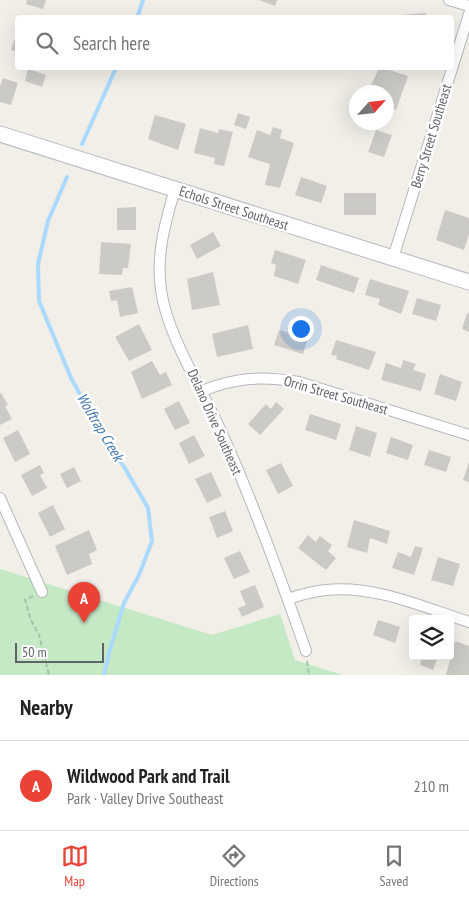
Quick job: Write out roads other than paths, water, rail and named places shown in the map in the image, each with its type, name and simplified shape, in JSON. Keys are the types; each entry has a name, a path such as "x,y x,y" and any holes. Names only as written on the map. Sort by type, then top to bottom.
{"street":[{"path":"449,0 469,6"},
{"name":"Berry Street Southeast","path":"454,62 469,14"},
{"name":"Berry Street Southeast","path":"392,258 451,70"},
{"name":"Echols Street Southeast","path":"0,134 469,282"},
{"name":"Delano Drive Southeast","path":"175,189 164,225 160,247 159,269 165,309 172,329 221,430 262,531 306,651"},
{"name":"Orrin Street Southeast","path":"202,390 231,380 278,378 298,382 469,436"},
{"path":"0,498 42,592"},
{"path":"288,599 326,590 355,589 377,593 469,622"}],"waterway":[{"name":"Wolftrap Creek","path":"138,15 143,0"},
{"name":"Wolftrap Creek","path":"82,144 115,70"},
{"name":"Wolftrap Creek","path":"67,177 48,221 38,264 39,301 71,378 101,432 148,508 152,541 139,575 124,603 104,675"}],"place":[{"name":"Wildwood Park and Trail","path":"84,623"}]}
